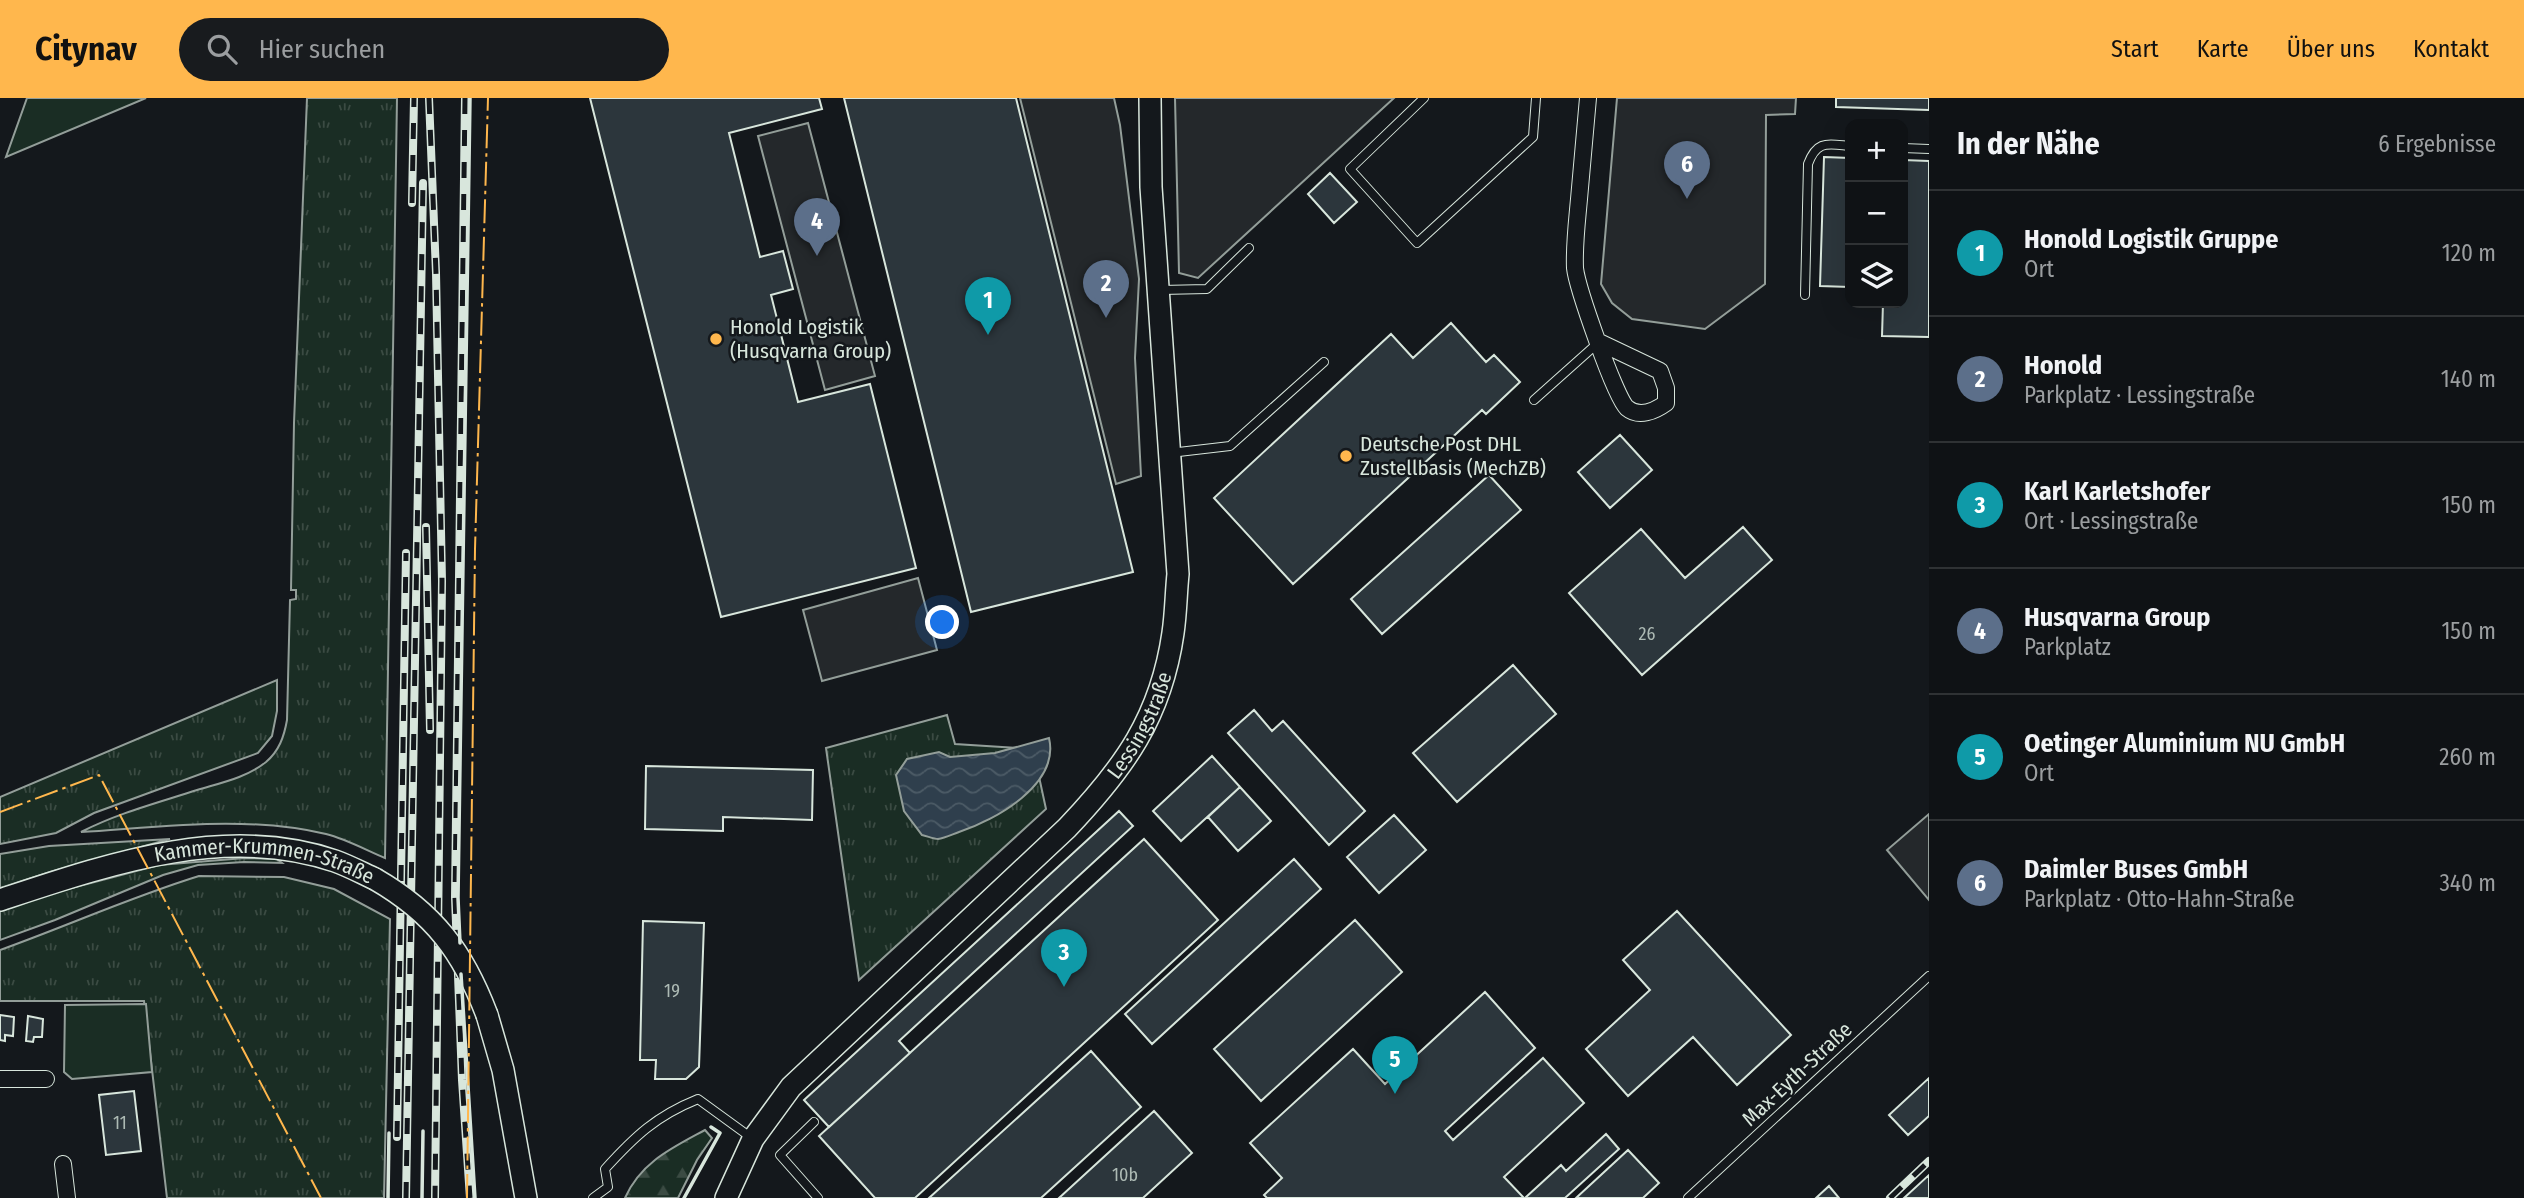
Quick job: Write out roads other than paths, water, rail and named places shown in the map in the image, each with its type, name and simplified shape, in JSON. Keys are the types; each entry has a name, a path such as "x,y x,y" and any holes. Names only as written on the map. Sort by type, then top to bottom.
{"street":[{"name":"Lessingstraße","path":"726,1198 753,1139 790,1087 1101,793 1143,732 1156,702 1173,633 1178,574 1157,290 1151,187 1150,98"},
{"path":"1588,98 1576,240 1576,271 1581,297 1616,391 1628,408 1638,413 1654,411 1666,403 1666,388 1660,371 1599,342"},
{"name":"Kammer-Krummen-Straße","path":"0,900 134,858 186,850 243,846 293,852 335,861 375,879 414,905 444,934 472,977 503,1070 526,1198"},
{"path":"0,1079 46,1079"},
{"path":"63,1164 67,1198"}],"lane":[{"path":"1424,98 1350,169 1417,243 1533,136 1535,98"},
{"path":"1805,295 1808,164 1813,150 1824,144 1845,146"},
{"path":"1908,148 1929,149"},
{"path":"1157,290 1207,289 1249,248"},
{"path":"1534,400 1599,342"},
{"path":"1170,453 1230,446 1324,362"},
{"name":"Max-Eyth-Straße","path":"1688,1198 1929,976"},
{"path":"593,1198 608,1187 605,1169 626,1146 671,1110 698,1099 753,1139"},
{"path":"814,1122 780,1155 818,1198"}],"water":[{"path":"1049,738 1050,755 1045,770 1035,785 1022,798 990,819 936,839 922,835 904,811 896,775 907,759 939,752 950,757 995,753"}],"railway":[{"path":"412,203 414,98"},
{"path":"429,98 436,273 442,581 435,1198"},
{"path":"465,98 455,897 462,1080 470,1198"},
{"path":"406,1198 423,183"},
{"path":"426,527 430,730"},
{"path":"397,1137 406,553"},
{"path":"1890,1198 1929,1161"}],"place":[{"name":"Daimler Buses GmbH","path":"1687,199"},
{"name":"Husqvarna Group","path":"817,256"},
{"name":"Honold","path":"1106,318"},
{"name":"Honold Logistik Gruppe","path":"988,335"},
{"name":"Honold Logistik (Husqvarna Group)","path":"716,339"},
{"name":"Deutsche Post DHL Zustellbasis (MechZB)","path":"1346,456"},
{"name":"Karl Karletshofer","path":"1064,987"},
{"name":"Oetinger Aluminium NU GmbH","path":"1395,1094"}]}
